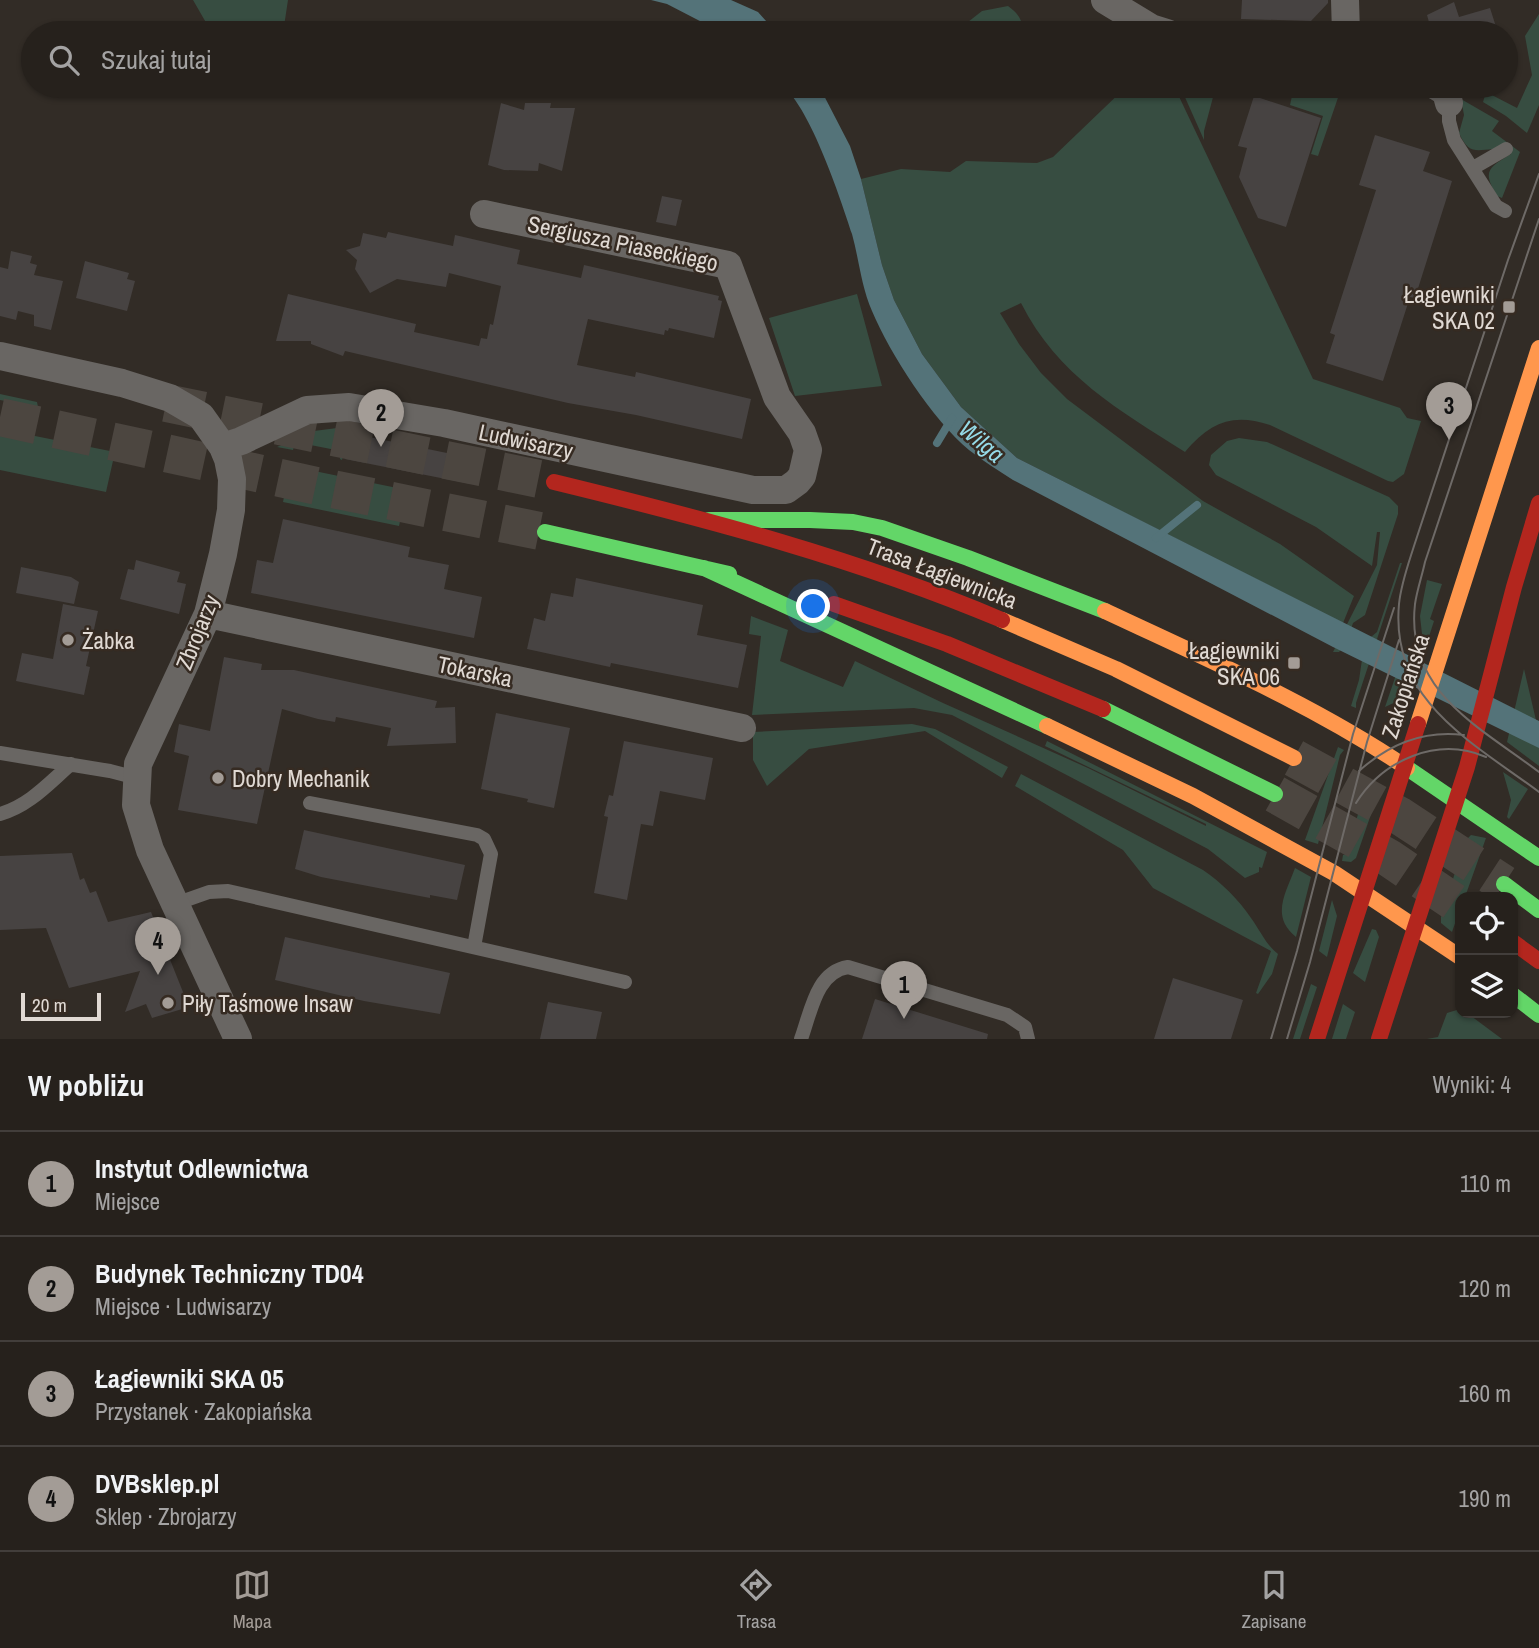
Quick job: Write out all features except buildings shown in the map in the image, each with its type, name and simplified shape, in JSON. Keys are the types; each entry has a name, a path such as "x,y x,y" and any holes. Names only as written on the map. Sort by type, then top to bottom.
{"main road":[{"name":"Zakopiańska","path":"1317,1039 1539,348"},
{"name":"Trasa Łagiewnicka","path":"554,482 709,520 808,550 965,604 1125,672 1294,758"},
{"path":"1379,1039 1457,801 1539,503"},
{"path":"709,520 853,522 908,536 1104,611 1232,671 1330,722 1403,765 1539,858"},
{"path":"545,532 704,568 795,592"},
{"path":"704,568 1117,758 1288,846 1363,890 1457,955"},
{"path":"820,600 1037,679 1161,735 1275,794"},
{"path":"1504,884 1539,910"},
{"path":"1518,946 1539,961"},
{"path":"1518,999 1539,1015"}],"street":[{"path":"1105,0 1140,21"},
{"path":"1345,0 1346,21"},
{"name":"Sergiusza Piaseckiego","path":"484,214 728,265 777,397 802,433 808,450"},
{"name":"Zbrojarzy","path":"0,356 122,383 170,398 201,416 223,447 231,471 231,510 223,554 208,614 138,764 136,805 150,850 238,1039"},
{"name":"Ludwisarzy","path":"223,447 307,410 349,407 444,423 753,491 786,490 797,482 802,476 808,450"},
{"name":"Tokarska","path":"208,614 742,728"}],"lane":[{"path":"1444,98 1452,134 1496,206 1505,211"},
{"path":"1472,168 1506,149"},
{"path":"0,753 137,778"},
{"path":"0,814 15,810 71,764"},
{"path":"310,803 477,835 484,839 491,854 474,947"},
{"path":"175,904 209,892 228,891 625,982"},
{"path":"801,1039 821,983 833,971 848,967 1007,1015 1025,1027 1028,1039"}],"green space":[{"path":"193,0 288,0 285,21 205,21"},
{"path":"1008,6 1020,21 969,21 982,11"},
{"path":"1539,14 1539,105 1527,133 1483,102 1484,98 1498,98 1517,108 1532,75 1525,36"},
{"path":"1114,98 1180,98 1313,379 1400,408 1407,418 1421,421 1404,474 1393,482 1257,421 1233,420 1213,427 1185,452 1114,406 1072,371 1036,329 1021,303 1000,313 1041,373 1067,399 1203,501 1280,544 1354,596 1343,623 1017,458 961,407 922,354 894,300 882,265 861,179 901,169 950,172 966,161 1037,163 1053,157"},
{"path":"1185,98 1213,98 1204,140"},
{"path":"1292,98 1338,98 1318,156 1311,154 1323,116 1290,105"},
{"path":"1461,99 1499,121 1492,131 1520,152 1502,198 1497,196 1489,175 1497,163 1511,154 1495,149 1472,149 1465,144 1459,133 1464,115"},
{"path":"857,294 882,386 795,396 769,318"},
{"path":"0,394 37,402 38,407 0,400"},
{"path":"351,428 353,431 349,431 342,460 341,451 295,442 293,450 277,447 314,431"},
{"path":"0,429 115,452 106,492 0,470"},
{"path":"1239,438 1267,442 1389,497 1398,506 1398,514 1365,615 1353,623 1346,644 1339,652 1333,652 1377,565 1380,532 1377,532 1372,566 1316,527 1216,475 1209,465 1211,455 1227,441"},
{"path":"290,466 407,490 399,526 283,502"},
{"path":"1400,563 1356,708 1351,706 1359,680 1364,646 1377,632"},
{"path":"1427,580 1442,584 1430,619 1434,621 1424,652 1420,616"},
{"path":"751,616 788,630 780,661 843,687 855,661 1088,768 1206,826 1045,746 1047,741 1267,852 1262,868 1259,867 1259,872 1245,878 1208,849 952,715 914,708 752,715 761,636 749,634"},
{"path":"1402,667 1411,687 1402,699 1385,707 1398,669"},
{"path":"1524,669 1539,733 1539,766 1507,742"},
{"path":"912,724 935,729 1008,767 1002,778 925,731 809,749 767,786 753,760 753,732"},
{"path":"1338,747 1344,750 1340,755 1318,844 1305,840"},
{"path":"1503,772 1528,789 1509,819 1507,817 1511,800"},
{"path":"1021,774 1203,870 1223,886 1241,904 1278,954 1272,974 1258,994 1256,993 1271,951 1153,888 1123,850 1015,786"},
{"path":"1379,784 1381,785 1356,858 1351,862 1342,861 1343,855 1347,854 1358,814"},
{"path":"1471,835 1486,838 1467,892 1455,892 1455,923 1452,932 1441,923 1441,917 1465,841"},
{"path":"1295,868 1311,877 1296,937 1288,929 1282,913 1282,904"},
{"path":"1332,900 1337,916 1327,957 1319,951"},
{"path":"1372,929 1376,930 1379,937 1365,982 1353,973"},
{"path":"1311,984 1317,987 1300,1039 1293,1039"},
{"path":"1343,1004 1355,1012 1346,1039 1332,1039"},
{"path":"1455,1011 1455,1018 1474,1018 1502,1039 1427,1039 1438,1037 1447,1013"}],"water":[{"path":"651,0 731,0 758,12 766,21 700,21 667,4"},
{"name":"Wilga","path":"794,98 825,98 850,146 894,300 922,354 961,407 1017,458 1539,721 1539,748 1333,647 1013,480 969,450 927,404 901,366 880,328 868,302 852,234 840,199 824,155"}],"waterway":[{"name":"Wilga","path":"937,443 952,418"},
{"path":"1156,538 1197,505"}],"tunnel":[{"path":"166,403 554,482"},
{"path":"0,417 545,532"},
{"path":"1294,758 1400,816 1504,884"},
{"path":"1275,794 1389,858 1455,903"}],"tram line":[{"path":"1539,174 1414,546 1399,604 1400,638 1408,667 1422,693 1441,716 1463,736 1539,792"},
{"path":"1539,219 1425,562 1415,604 1415,635 1422,661 1434,684 1471,722 1539,772"},
{"path":"1271,1039 1297,951 1353,734 1394,608"},
{"path":"1287,1039 1310,962 1367,742 1399,640"},
{"path":"1359,771 1382,753 1408,741 1435,735 1464,735"},
{"path":"1356,803 1381,775 1413,756 1449,749 1486,757"}],"traffic: fast":[{"path":"709,520 810,520 853,522 882,528 1105,611"},
{"path":"545,532 729,574"},
{"path":"704,568 1047,726"},
{"path":"1103,709 1275,794"},
{"path":"1407,768 1539,858"},
{"path":"1504,884 1539,910"},
{"path":"1518,999 1539,1015"}],"traffic: slow":[{"path":"1418,724 1539,348"},
{"path":"1105,611 1297,703 1407,768"},
{"path":"1002,620 1116,669 1294,758"},
{"path":"1047,726 1193,796 1334,873 1457,955"}],"traffic: jam":[{"path":"554,482 837,559 1002,620"},
{"path":"1379,1039 1467,767 1539,503"},
{"path":"834,604 947,644 1103,709"},
{"path":"1317,1039 1418,724"},
{"path":"1518,946 1539,961"}],"place":[{"name":"Łagiewniki SKA 02","path":"1509,307"},
{"name":"Łagiewniki SKA 05","path":"1449,440"},
{"name":"Budynek Techniczny TD04","path":"381,447"},
{"name":"Żabka","path":"68,640"},
{"name":"Łagiewniki SKA 06","path":"1294,663"},
{"name":"Dobry Mechanik","path":"218,778"},
{"name":"DVBsklep.pl","path":"158,975"},
{"name":"Piły Taśmowe Insaw","path":"168,1003"},
{"name":"Instytut Odlewnictwa","path":"904,1019"}]}
